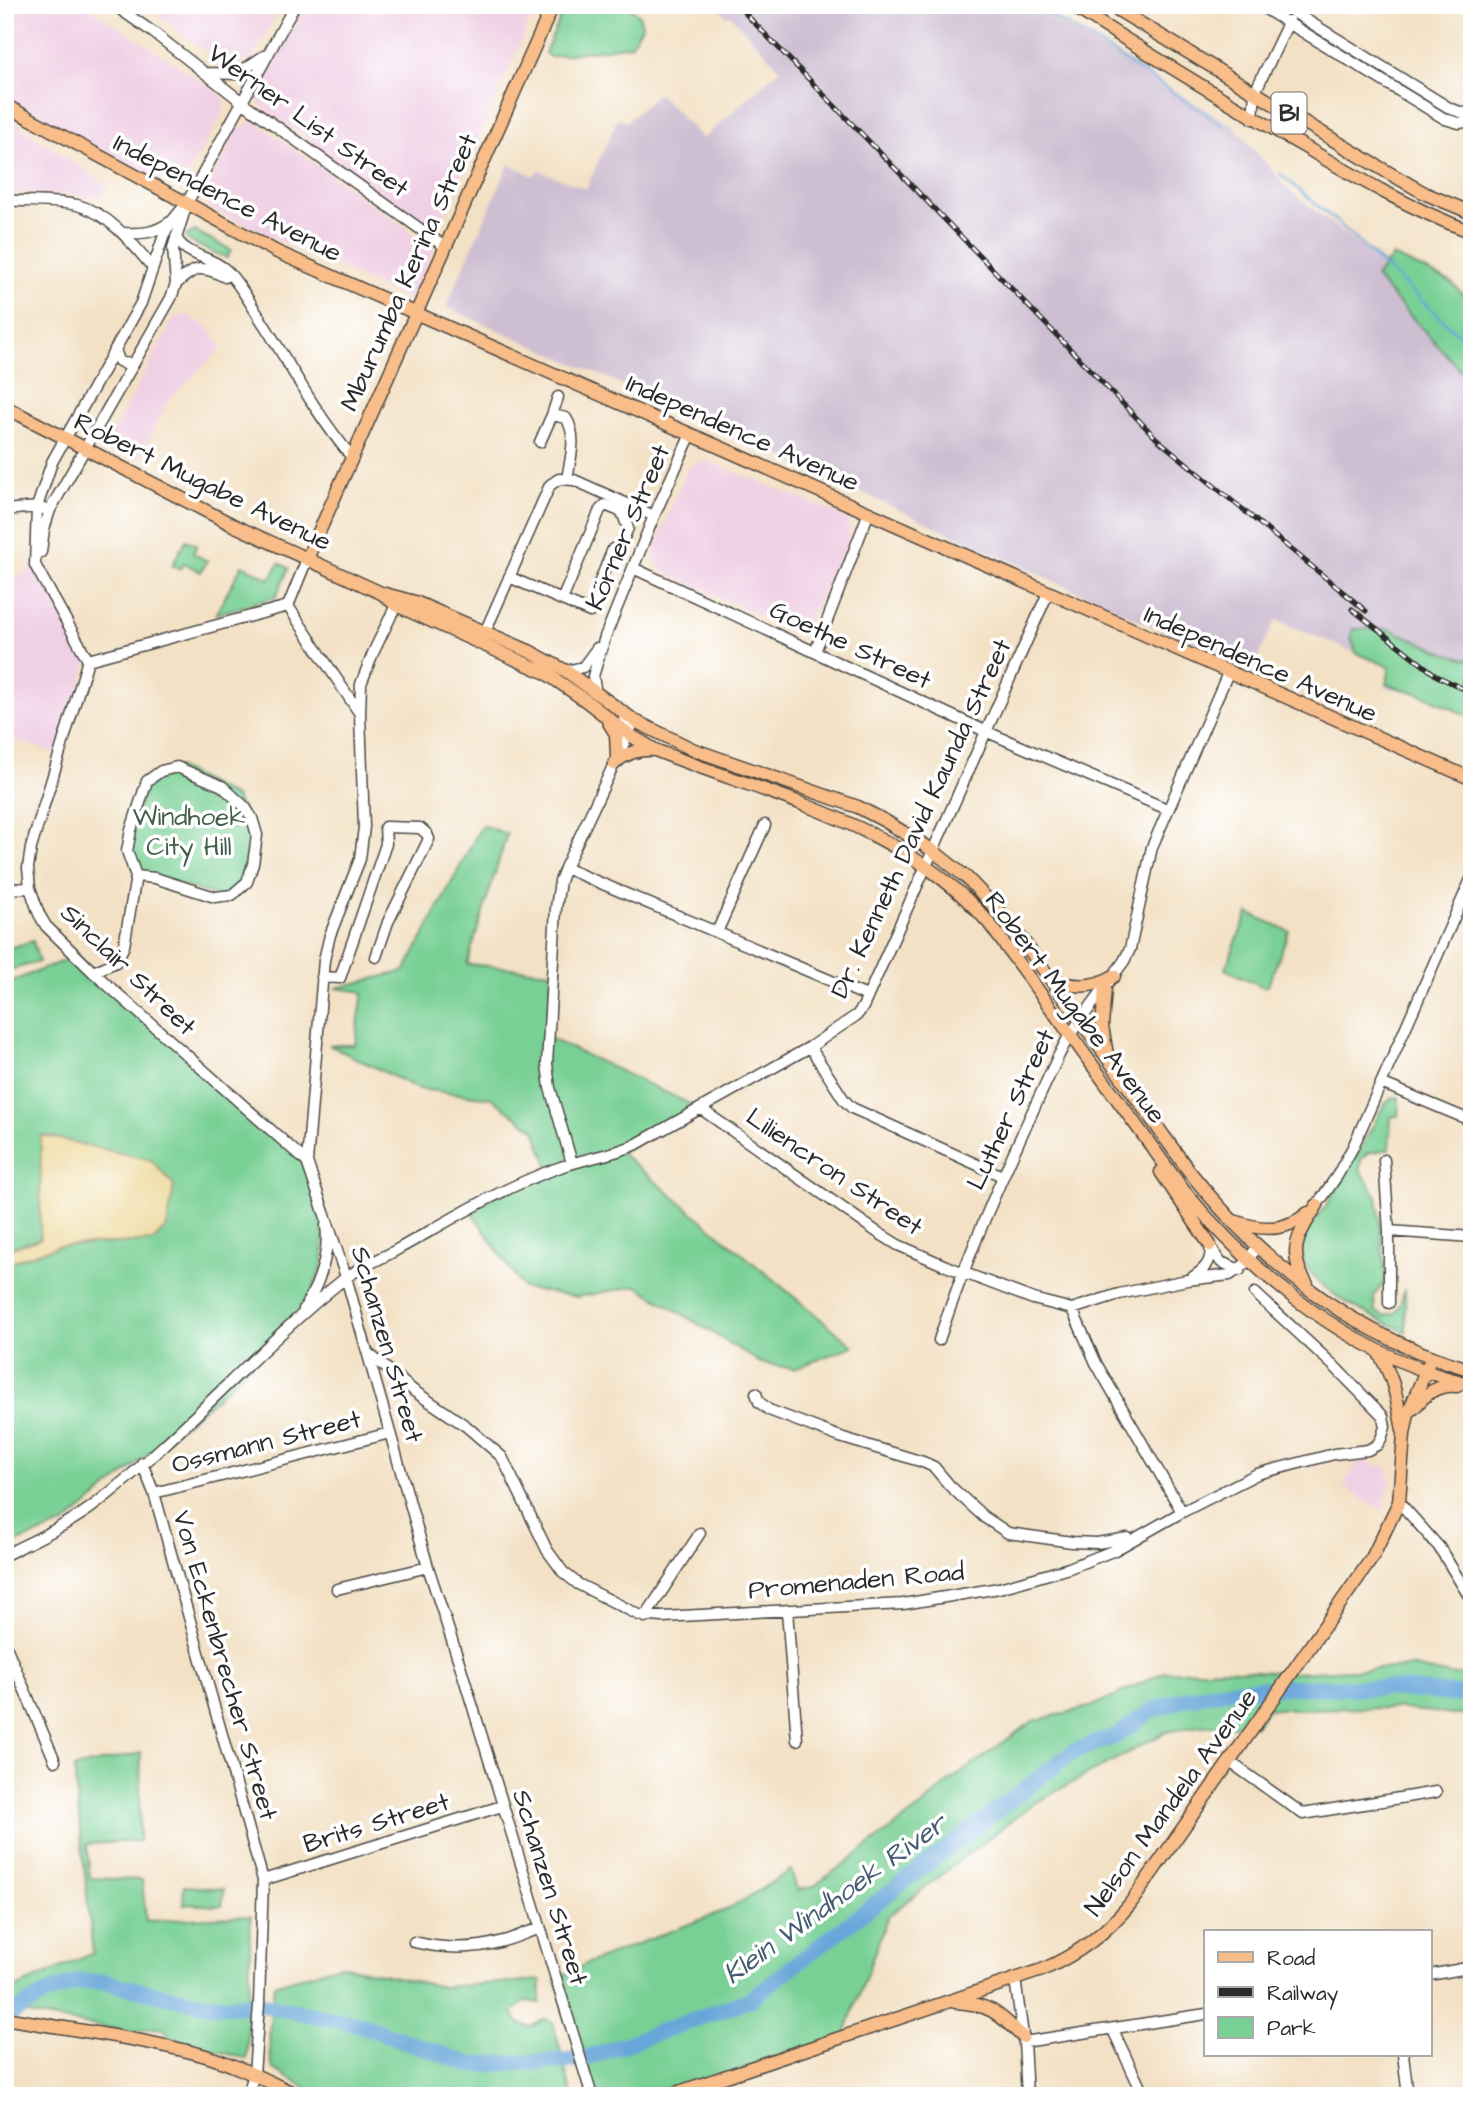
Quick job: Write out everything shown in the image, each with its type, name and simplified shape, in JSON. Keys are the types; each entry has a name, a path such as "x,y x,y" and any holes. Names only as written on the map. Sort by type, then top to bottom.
{"main road":[{"name":"Mburumba Kerina Street","path":"307,559 553,5"},
{"name":"B1","path":"1071,5 1253,119 1378,190 1419,211 1472,232"},
{"name":"B1","path":"1111,5 1415,188 1472,213"},
{"name":"Independence Avenue","path":"5,105 276,253 1472,779"},
{"name":"Robert Mugabe Avenue","path":"5,407 233,525 381,593 483,636 531,652 566,671 622,713 692,749 858,807 932,850 967,878 1010,923 1189,1171 1229,1219 1314,1293 1366,1328 1432,1358 1472,1370"},
{"name":"Robert Mugabe Avenue","path":"483,636 546,673 604,717 655,750 838,817 926,865 966,899 1010,949 1069,1036 1210,1222 1249,1259 1319,1316 1377,1350 1425,1371 1472,1386"},
{"path":"604,717 614,727 615,761 630,753 655,750"},
{"path":"1051,979 1073,986 1090,986 1114,976"},
{"path":"1105,988 1102,1026 1108,1059"},
{"path":"1112,1090 1116,1106 1210,1245"},
{"path":"1229,1219 1249,1227 1272,1229 1297,1222 1317,1205"},
{"path":"1314,1293 1298,1269 1295,1254 1296,1241 1317,1205"},
{"path":"1377,1350 1390,1371 1404,1434"},
{"name":"Nelson Mandela Avenue","path":"667,2096 1016,1979 1062,1961 1109,1927 1130,1904 1372,1558 1399,1503 1408,1414 1432,1358"},
{"path":"1408,1414 1435,1388 1445,1385 1472,1386"},
{"path":"948,2002 977,2004 988,2008 1024,2040"},
{"path":"5,2018 196,2053 299,2096"}],"street":[{"name":"Werner List Street","path":"114,5 242,102 444,246"},
{"path":"176,284 173,248 187,203 295,5"},
{"path":"1259,5 1293,13 1451,109 1464,113 1472,112"},
{"path":"1282,5 1446,119 1459,123 1472,121"},
{"path":"1469,5 1472,12"},
{"path":"1253,119 1255,92 1293,13"},
{"path":"206,73 237,74 269,51"},
{"path":"5,200 76,205 124,233 153,268"},
{"path":"124,233 155,232 173,220 187,203"},
{"path":"173,220 141,303 52,462 37,507 36,565 88,660 288,606"},
{"path":"176,237 184,248 226,270 329,429 351,456"},
{"path":"39,569 44,529 50,510 162,315 176,284 195,269 201,268 234,281"},
{"path":"115,349 121,362 134,362"},
{"path":"540,442 558,397"},
{"path":"552,415 566,418 571,425 573,443 563,479"},
{"name":"Körner Street","path":"596,694 593,676 605,637 654,516 691,435"},
{"path":"483,636 550,485 563,479 654,516"},
{"path":"509,577 587,611 593,610 599,593 598,586 613,549 620,547 628,528 622,512 605,505 600,510 562,600"},
{"path":"5,510 37,507 50,510"},
{"path":"814,652 869,512"},
{"path":"288,606 307,559"},
{"name":"Goethe Street","path":"633,568 985,731 1167,809"},
{"name":"Dr. Kenneth David Kaunda Street","path":"5,1555 82,1514 217,1397 346,1277 462,1211 519,1183 572,1163 619,1152 810,1047 857,1015 1048,593"},
{"name":"Schanzen Street","path":"398,600 361,684 363,827 360,859 330,935 322,977 307,1162 324,1205 346,1277 428,1567 592,2096"},
{"path":"288,606 360,714"},
{"name":"Körner Street","path":"566,671 583,667 605,637"},
{"name":"Sinclair Street","path":"88,660 31,848 28,867 30,888 39,914 46,926 93,972 307,1162"},
{"name":"Luther Street","path":"939,1340 962,1272 1002,1176 1069,1036 1114,976 1130,949 1152,847 1228,673"},
{"path":"572,1163 550,1088 547,1063 556,908 565,868 630,735 629,721 622,713"},
{"path":"93,972 116,961 124,946 136,876 127,851 147,781 161,771 177,767 222,786 245,807 252,818 257,835 253,864 247,882 232,895 215,897 155,878 136,876"},
{"path":"717,932 765,825"},
{"path":"363,827 420,828 429,839 388,922 376,957"},
{"path":"322,977 340,978 386,844 385,827"},
{"path":"565,868 867,996"},
{"path":"1317,1205 1353,1147 1472,877"},
{"path":"5,889 30,888"},
{"path":"810,1047 852,1108 1002,1176"},
{"path":"1381,1083 1472,1121"},
{"name":"Liliencron Street","path":"701,1109 877,1232 915,1253 1033,1299 1072,1309"},
{"path":"1384,1160 1389,1231 1389,1303"},
{"path":"300,1318 316,1289 323,1266 327,1231 324,1205"},
{"path":"1389,1231 1472,1237"},
{"path":"1210,1245 1221,1262 1240,1269"},
{"path":"1187,1280 1206,1267 1212,1255 1210,1245"},
{"path":"1182,1512 1096,1363 1072,1309 1119,1294 1187,1280 1230,1275 1240,1269 1258,1246"},
{"name":"Promenaden Road","path":"369,1354 414,1391 466,1426 502,1457 547,1550 563,1572 606,1598 645,1617 904,1604 999,1588 1069,1568 1115,1549 1257,1474 1335,1454 1368,1450 1377,1445 1385,1427 1383,1416 1334,1366 1255,1293"},
{"name":"Promenaden Road","path":"378,1386 395,1383 414,1391"},
{"path":"756,1394 759,1402 769,1410 840,1437 934,1467 950,1486 984,1517 1008,1533 1097,1543 1141,1535"},
{"name":"Ossmann Street","path":"154,1493 390,1433"},
{"name":"Von Eckenbrecher Street","path":"142,1463 154,1493 263,1880 254,2075"},
{"path":"1399,1503 1439,1547 1472,1601"},
{"path":"645,1617 700,1533"},
{"path":"337,1589 428,1567"},
{"path":"787,1611 797,1740"},
{"path":"5,1644 55,1761"},
{"path":"1230,1762 1303,1814 1436,1792"},
{"name":"Brits Street","path":"263,1880 502,1806"},
{"path":"414,1942 436,1947 465,1947 503,1941 541,1929"},
{"path":"1432,1975 1472,1968"},
{"path":"1016,1979 1024,2040 1027,2096"},
{"path":"1024,2040 1113,2030 1204,2014"},
{"path":"1113,2030 1144,2096"},
{"path":"1403,2056 1408,2096"},
{"path":"247,2096 254,2075"}],"shaded area":[{"path":"5,5 85,5 217,91 224,100 224,112 185,179 173,184 163,181 5,97"},
{"path":"145,5 282,5 252,58 238,65 218,61"},
{"path":"307,5 537,5 439,226 424,224 258,104 255,97"},
{"path":"716,5 1028,5 1234,126 1289,190 1461,326 1472,337 1472,719 1423,695 1385,687 1390,667 1276,620 1251,671 694,416 446,307 509,164 534,176 538,170 586,189 618,118 627,122 658,93 703,139 780,69 730,15 727,17"},
{"path":"5,116 106,185 103,197 5,192"},
{"path":"254,121 434,248 411,301 208,205 204,195 237,130"},
{"path":"188,315 207,326 222,347 168,401 138,460 106,444 175,317"},
{"path":"708,461 844,516 849,522 850,537 806,626 799,630 792,630 663,572 659,567 655,558 655,546 687,470"},
{"path":"35,565 88,660 60,754 5,737 5,592 15,579"},
{"path":"1361,1457 1375,1466 1387,1465 1390,1484 1382,1511 1343,1486"}],"green space":[{"path":"566,5 624,5 639,14 642,26 631,45 550,57 545,53"},
{"path":"195,231 231,250 227,258 189,241 187,235"},
{"path":"1393,256 1451,282 1472,304 1472,383 1375,277"},
{"path":"186,540 197,545 193,553 207,561 201,572 184,563 180,569 172,565"},
{"path":"279,563 289,568 276,597 216,614 242,565 270,579"},
{"path":"1353,629 1389,629 1448,654 1472,660 1472,718 1423,695 1386,684 1390,667 1356,653 1351,637"},
{"name":"Windhoek City Hill","path":"177,767 235,797 257,835 247,882 223,898 133,870 131,830 147,781"},
{"path":"482,825 507,834 467,964 552,972 549,1038 701,1109 620,1152 853,1346 794,1369 761,1363 637,1286 577,1297 523,1288 469,1208 550,1171 535,1130 491,1098 419,1089 329,1045 355,1045 363,992 336,988 405,971"},
{"path":"1248,913 1289,931 1268,985 1264,987 1225,969"},
{"path":"33,941 39,962 5,971 5,949"},
{"path":"76,956 307,1162 324,1205 323,1266 300,1318 217,1397 65,1524 5,1547 5,1264 58,1246 153,1241 66,1141 42,1135 40,1239 5,1250 5,984"},
{"path":"1399,1097 1398,1116 1391,1117 1389,1149 1367,1153 1361,1160 1360,1170 1377,1196 1386,1279 1374,1296 1375,1311 1384,1316 1395,1313 1405,1288 1406,1332 1358,1309 1324,1286 1311,1273 1303,1259 1302,1243 1359,1152 1384,1105"},
{"path":"1414,1667 1450,1675 1472,1673 1472,1716 1392,1708 1268,1709 1255,1726 1201,1726 1166,1732 1033,1804 888,1916 844,2036 667,2096 592,2096 555,1979 588,1963 731,1908 791,1870 797,1890 813,1887 922,1806 947,1783 1033,1721 1093,1706 1164,1672 1221,1669 1293,1673"},
{"path":"141,1753 139,1841 87,1844 90,1878 142,1880 146,1921 251,1916 247,2059 171,2038 164,2029 152,2028 132,2032 32,2015 5,2006 5,1993 93,1953 74,1768"},
{"path":"184,1886 224,1889 222,1906 183,1904"},
{"path":"340,1965 443,1987 541,1980 540,2003 525,2001 513,2012 519,2023 530,2027 545,2019 553,2022 572,2096 321,2096 273,2069 269,2038 274,1985"}],"sand":[{"path":"41,1135 151,1160 174,1185 167,1227 153,1241 58,1246 5,1264 5,1250 40,1239"}],"waterway":[{"path":"1033,5 1110,51 1223,125"},
{"path":"1280,174 1337,222 1472,347"},
{"name":"Klein Windhoek River","path":"5,2018 43,1995 77,1982 104,1982 198,2003 226,2006 259,2004 358,2024 472,2065 581,2060 749,2000 1073,1752 1118,1735 1151,1711 1183,1699 1229,1690 1283,1687 1388,1688 1472,1696"}],"railway":[{"path":"737,5 1157,439 1366,611"},
{"path":"1352,609 1437,676 1472,693"}]}
